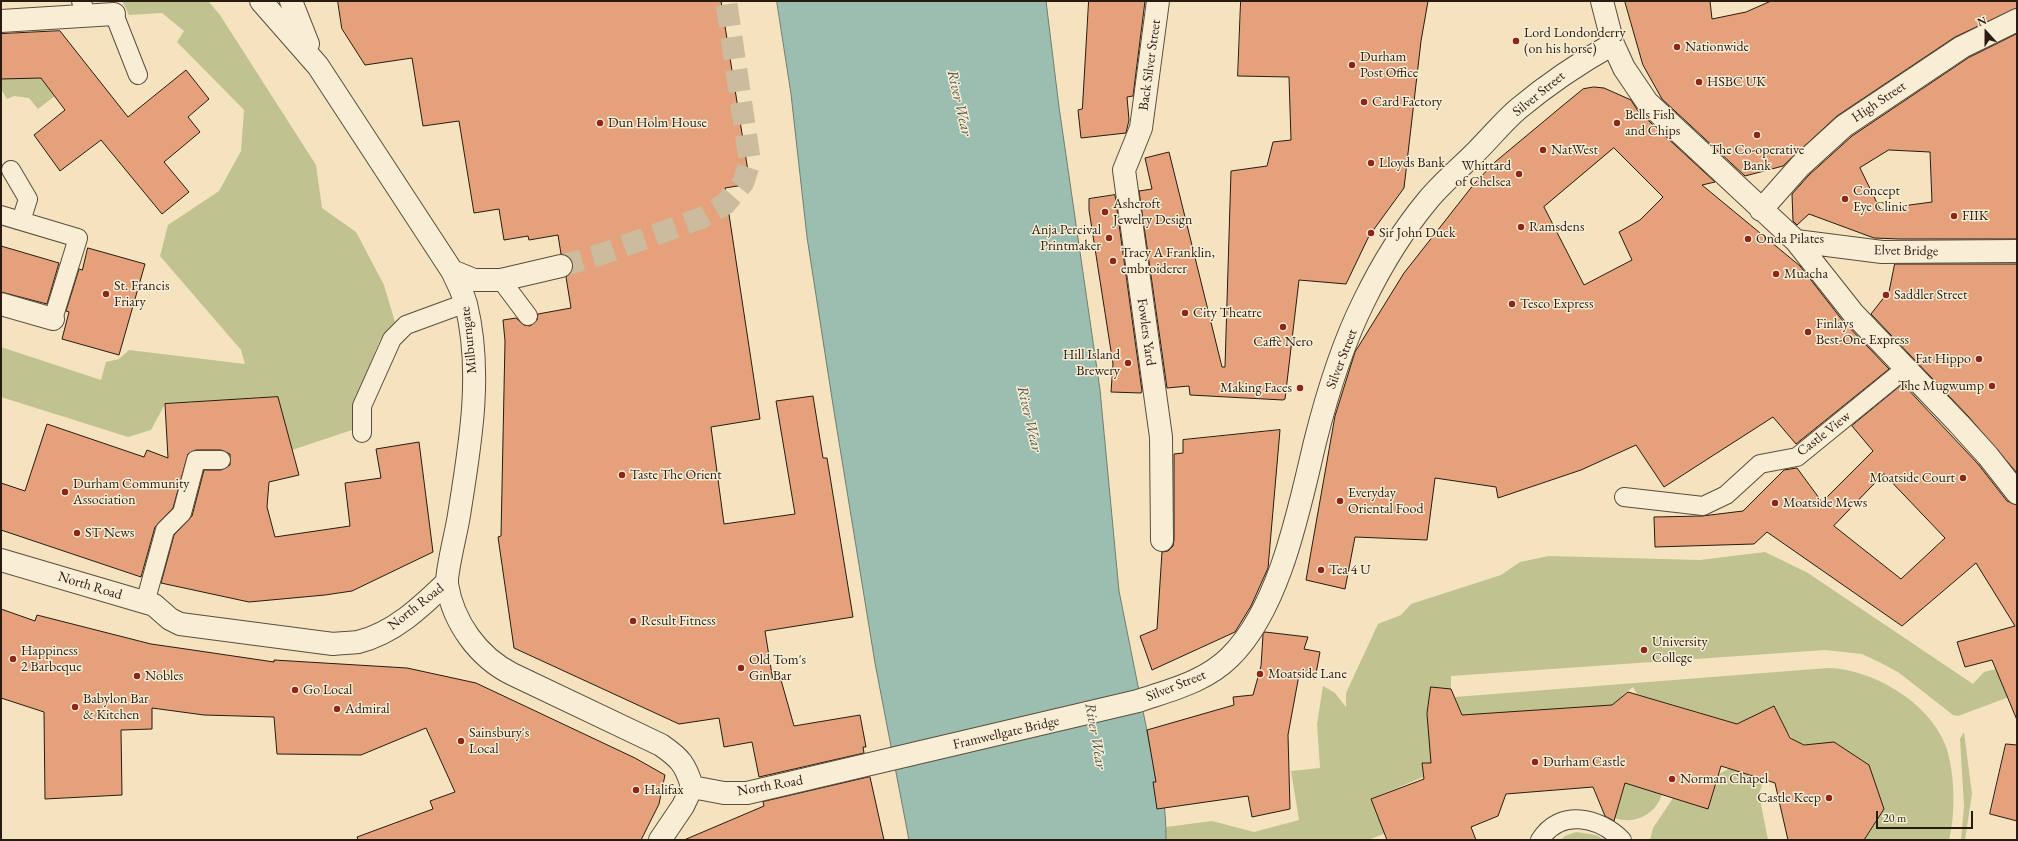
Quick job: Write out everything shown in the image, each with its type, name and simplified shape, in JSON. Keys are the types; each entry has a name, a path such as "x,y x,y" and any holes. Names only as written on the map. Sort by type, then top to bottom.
{"street":[{"name":"Milburngate","path":"261,1 318,66 452,270 466,303 473,354 473,410 469,454 447,582"},
{"name":"Milburngate","path":"291,1 301,30 318,66"},
{"name":"Back Silver Street","path":"1141,128 1158,1"},
{"path":"1602,1 1613,44 1624,68 1647,102 1761,210 1796,241 1853,313 1964,430 2017,493"},
{"path":"1,21 84,8 114,14"},
{"name":"High Street","path":"1761,210 1800,166 1844,126 1962,47 2017,20"},
{"name":"Silver Street","path":"1138,701 1190,684 1212,672 1229,658 1248,636 1263,609 1285,556 1298,516 1331,383 1364,302 1390,255 1419,212 1429,199 1517,110 1575,66 1613,44"},
{"name":"Fowlers Yard","path":"1141,128 1124,170 1161,438 1162,540"},
{"name":"Elvet Bridge","path":"1796,241 1882,252 2017,251"},
{"path":"452,270 474,280 501,280 561,266"},
{"path":"1,304 53,319"},
{"name":"North Road","path":"1,560 154,605 170,619 180,624 333,644 380,635 396,626 447,582 456,614 469,635 489,660 512,674 662,745 679,757 688,771 692,787 724,793 747,793 873,765"},
{"name":"Framwellgate Bridge","path":"873,765 1138,701"},
{"path":"660,840 683,806 692,787"}],"lane":[{"path":"114,14 138,75"},
{"path":"11,170 28,199 21,220"},
{"path":"1,215 78,238 53,319"},
{"path":"501,280 528,316"},
{"path":"362,433 362,406 392,339 406,325 466,303"},
{"name":"Castle View","path":"1624,497 1702,506 1726,495 1760,464 1797,457 1905,369"},
{"path":"145,603 165,530 182,513 196,460 221,460"},
{"path":"1540,840 1555,825 1571,819 1580,818 1597,822 1622,840"}],"green space":[{"path":"122,1 208,1 220,15 316,165 322,208 356,232 384,285 395,322 380,340 353,406 352,430 292,450 278,397 165,404 151,430 128,437 1,397 1,347 101,380 106,362 119,359 129,350 245,364 241,350 160,256 168,225 219,191 241,151 244,110 177,42 184,31 162,13 129,15"},
{"path":"40,77 55,96 38,109 29,98 14,96 7,99 1,89 1,79"},
{"path":"1765,552 1808,573 1973,684 1984,672 1996,669 2017,694 1958,716 1953,715 1898,672 1879,662 1862,654 1825,650 1451,676 1451,689 1431,688 1427,713 1431,763 1422,763 1423,777 1371,799 1391,831 1368,840 1166,840 1166,827 1212,821 1254,832 1299,820 1291,771 1320,768 1317,724 1323,686 1335,693 1346,707 1346,693 1378,624 1401,615 1411,604 1501,575 1520,562 1549,556 1700,560"},
{"path":"1828,668 1863,674 1880,681 1912,702 1926,715 1937,729 1945,744 1953,779 1953,817 1949,840 1864,840 1884,809 1869,765 1834,742 1802,744 1796,742 1788,732 1777,711 1769,708 1738,724 1637,694 1633,687 1622,696 1626,704 1462,715 1455,697"},
{"path":"1964,732 1972,794 1965,840 1961,840 1964,806 1960,739"},
{"path":"1730,768 1764,779 1759,794 1768,840 1650,840 1653,828 1673,798 1708,809 1719,774"},
{"path":"1625,783 1662,794 1655,808 1643,817 1636,819 1628,820 1613,817 1611,812 1618,808"},
{"path":"1576,832 1596,835 1605,840 1560,840 1565,836"}],"water":[{"name":"River Wear","path":"777,1 1046,1 1059,107 1100,390 1119,591 1152,756 1161,787 1166,840 909,840 875,663 833,405 807,237 791,94"}],"building":[{"path":"338,1 721,1 750,184 725,188 760,419 711,427 724,524 795,514 776,401 813,396 823,458 827,458 853,617 765,631 773,681 781,680 794,726 860,715 866,747 863,747 864,753 759,777 752,742 724,747 719,718 679,724 514,648 498,537 501,536 505,341 503,320 516,318 524,325 530,326 537,320 538,314 571,308 566,277 573,270 573,263 570,257 561,254 558,235 529,240 528,236 504,240 499,209 474,213 459,121 423,126 412,58 365,65 342,29"},
{"path":"1089,1 1145,1 1133,96 1127,97 1129,120 1126,133 1081,138 1078,110 1082,109"},
{"path":"1241,1 1428,1 1421,41 1404,188 1369,236 1346,284 1299,280 1285,399 1283,400 1190,395 1189,386 1167,388 1139,191 1152,189 1145,158 1169,152 1222,367 1225,367 1231,171 1267,166 1273,142 1291,140 1289,77 1238,76"},
{"path":"1625,1 1710,1 1712,19 1746,12 1771,1 2017,1 2017,8 1955,37 1837,116 1783,166 1745,176 1662,99 1643,65"},
{"path":"60,31 128,117 186,70 209,99 188,117 200,132 164,162 189,192 162,214 101,140 60,171 34,135 65,110 41,78 1,79 1,34"},
{"path":"2017,34 2017,239 1874,238 1809,214 1797,225 1793,221 1792,194 1809,175 1852,136 1968,58","holes":["1889,150 1930,152 1932,202 1880,209 1860,168"]},
{"path":"1594,87 1604,88 1631,100 1638,111 1715,182 1702,185 1800,266 1843,321 1889,369 1796,444 1773,417 1664,487 1636,445 1581,470 1498,498 1496,487 1435,478 1427,540 1355,537 1345,589 1306,580 1335,416 1355,352 1404,273 1474,184 1495,162 1583,89","holes":["1614,148 1663,197 1640,220 1619,232 1632,260 1584,285 1544,207"]},
{"path":"1115,195 1142,391 1141,393 1111,392 1113,364 1089,210 1089,199"},
{"path":"1,246 59,263 47,304 1,292"},
{"name":"St. Francis Friary","path":"88,248 145,264 119,355 62,339 69,312 66,311 79,269 82,270"},
{"path":"1895,264 2017,264 2017,473 1968,416 1871,314 1889,291"},
{"path":"1903,384 1978,464 2007,501 2017,505 2017,720 1992,660 1965,667 1957,642 2015,626 1976,563 1902,626 1767,532 1754,544 1655,547 1654,517 1702,516 1743,511 1784,470 1797,468 1822,502 1873,451 1852,426","holes":["1884,474 1945,538 1901,579 1834,526"]},
{"path":"278,397 299,475 269,482 267,507 275,537 350,526 345,483 381,478 376,449 419,442 433,552 352,591 325,595 249,602 161,583 174,535 192,516 204,470 221,470 230,465 230,454 221,450 196,450 188,454 173,508 155,527 141,577 1,530 1,483 25,491 47,424 144,457 147,450 168,458 165,404"},
{"path":"1280,430 1268,568 1251,606 1235,632 1152,670 1140,636 1157,629 1162,552 1168,551 1173,546 1174,454 1183,453 1183,440"},
{"path":"1,609 35,621 37,615 151,644 274,662 274,660 407,668 476,683 635,758 665,775 659,804 641,840 358,840 357,837 433,809 430,801 455,792 426,728 361,755 277,754 274,717 204,715 152,708 152,729 121,730 122,795 45,799 44,712 1,698"},
{"path":"1265,632 1308,637 1304,649 1320,652 1315,679 1299,675 1288,735 1290,809 1252,817 1248,796 1157,809 1153,782 1156,782 1147,730 1234,705 1233,697 1253,695 1261,666 1263,635"},
{"name":"Durham Castle","path":"1431,687 1451,689 1462,715 1612,705 1628,692 1737,724 1774,706 1790,738 1804,745 1834,742 1869,765 1884,809 1864,840 1788,840 1775,783 1721,766 1708,809 1625,783 1614,821 1605,816 1593,787 1506,794 1498,816 1471,827 1476,840 1387,840 1371,799 1424,779 1422,763 1431,763 1427,714"},
{"path":"2006,744 2017,745 2017,821 1990,814"},
{"path":"870,777 884,840 684,840 764,806 763,802"}],"tunnel":[{"path":"561,266 599,255 701,218 725,204 743,183 750,162 726,1"}],"place":[{"name":"Lord Londonderry (on his horse)","path":"1516,41"},
{"name":"Nationwide","path":"1677,47"},
{"name":"Durham Post Office","path":"1352,65"},
{"name":"HSBC UK","path":"1699,82"},
{"name":"Card Factory","path":"1364,102"},
{"name":"Dun Holm House","path":"600,123"},
{"name":"Bells Fish and Chips","path":"1617,123"},
{"name":"The Co-operative Bank","path":"1757,135"},
{"name":"NatWest","path":"1543,150"},
{"name":"Lloyds Bank","path":"1371,163"},
{"name":"Whittard of Chelsea","path":"1519,174"},
{"name":"Concept Eye Clinic","path":"1845,199"},
{"name":"Ashcroft Jewelry Design","path":"1105,212"},
{"name":"FIIK","path":"1954,216"},
{"name":"Ramsdens","path":"1521,227"},
{"name":"Sir John Duck","path":"1371,233"},
{"name":"Anja Percival Printmaker","path":"1109,238"},
{"name":"Onda Pilates","path":"1748,239"},
{"name":"Tracy A Franklin, embroiderer","path":"1113,261"},
{"name":"Muacha","path":"1776,274"},
{"name":"St. Francis Friary","path":"106,294"},
{"name":"Saddler Street","path":"1886,295"},
{"name":"Tesco Express","path":"1512,304"},
{"name":"City Theatre","path":"1185,313"},
{"name":"Caffè Nero","path":"1283,327"},
{"name":"Finlays Best-One Express","path":"1808,332"},
{"name":"Fat Hippo","path":"1979,359"},
{"name":"Hill Island Brewery","path":"1128,363"},
{"name":"The Mugwump","path":"1992,386"},
{"name":"Making Faces","path":"1300,388"},
{"name":"Taste The Orient","path":"622,475"},
{"name":"Moatside Court","path":"1963,478"},
{"name":"Durham Community Association","path":"65,492"},
{"name":"Everyday Oriental Food","path":"1340,501"},
{"name":"Moatside Mews","path":"1775,503"},
{"name":"ST News","path":"77,533"},
{"name":"Tea 4 U","path":"1321,570"},
{"name":"Result Fitness","path":"633,621"},
{"name":"University College","path":"1644,650"},
{"name":"Happiness 2 Barbeque","path":"13,659"},
{"name":"Old Tom's Gin Bar","path":"741,668"},
{"name":"Moatside Lane","path":"1260,674"},
{"name":"Nobles","path":"137,676"},
{"name":"Go Local","path":"295,690"},
{"name":"Babylon Bar & Kitchen","path":"75,707"},
{"name":"Admiral","path":"337,709"},
{"name":"Sainsbury's Local","path":"461,741"},
{"name":"Durham Castle","path":"1535,762"},
{"name":"Norman Chapel","path":"1672,779"},
{"name":"Halifax","path":"636,790"},
{"name":"Castle Keep","path":"1829,798"}]}
